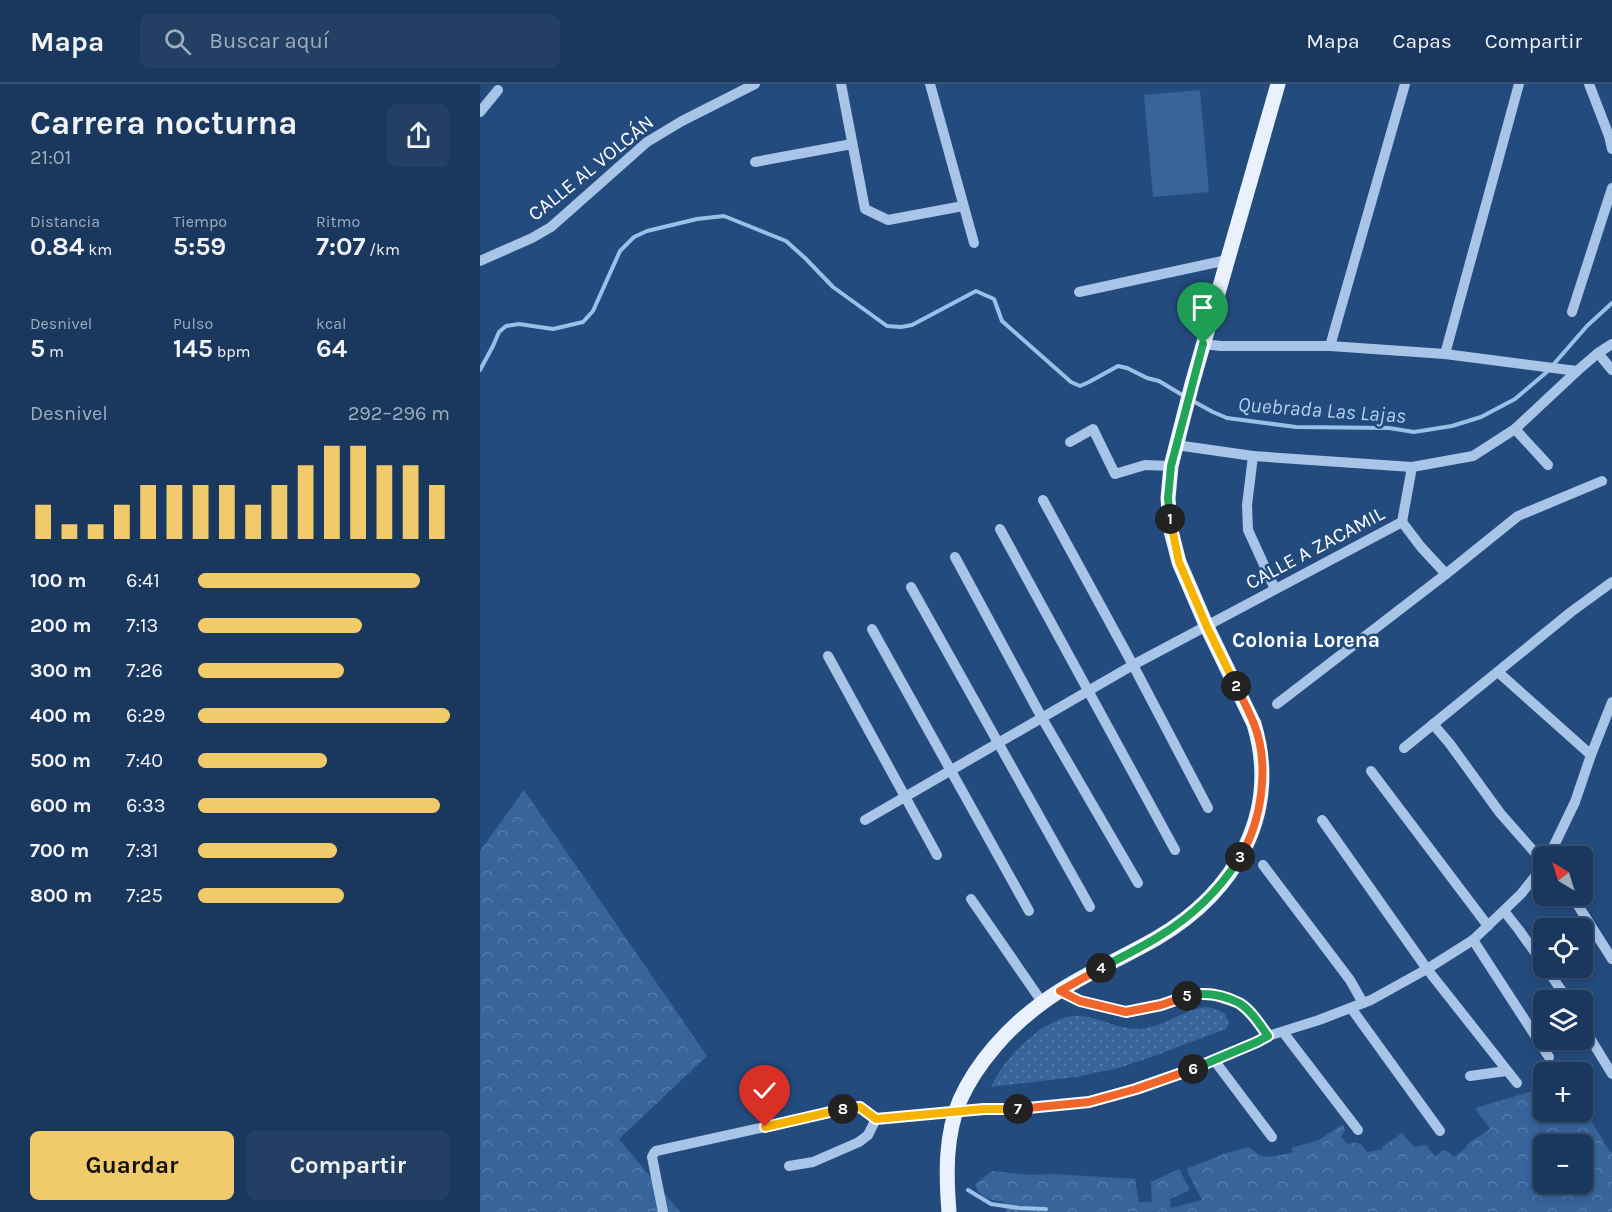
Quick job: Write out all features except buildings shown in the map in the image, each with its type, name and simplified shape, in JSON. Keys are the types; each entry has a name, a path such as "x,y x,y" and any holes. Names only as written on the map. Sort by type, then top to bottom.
{"main road":[{"path":"949,1212 947,1157 953,1122 960,1100 998,1042 1042,1002 1158,937 1189,914 1215,891 1231,872 1247,845 1256,818 1262,792 1259,740 1254,724 1207,627 1179,562 1170,527 1168,498 1171,466 1192,384 1278,84"}],"street":[{"name":"CALLE AL VOLCÁN","path":"480,261 551,227 647,142 682,121 755,84"},
{"path":"841,84 865,209 888,220 963,206"},
{"path":"930,84 974,243"},
{"path":"1330,346 1405,84"},
{"path":"1445,354 1519,84"},
{"path":"1589,84 1612,149"},
{"path":"480,112 498,90"},
{"path":"754,162 852,144"},
{"path":"1572,312 1612,188"},
{"path":"1079,292 1227,260"},
{"path":"1203,344 1330,346 1445,354 1577,371"},
{"path":"1176,445 1253,456 1412,467 1473,456 1515,429 1577,371 1612,344"},
{"path":"1598,353 1612,370"},
{"path":"1070,442 1093,429 1115,474 1145,465 1171,466"},
{"path":"1515,429 1548,465"},
{"path":"1253,456 1247,506 1248,530 1275,589"},
{"name":"CALLE A ZACAMIL","path":"865,820 1133,665 1402,522 1412,467"},
{"path":"1277,704 1518,516 1602,481"},
{"path":"1043,500 1208,808"},
{"path":"1402,522 1446,574"},
{"path":"1000,529 1175,850"},
{"path":"955,557 1042,718 1138,884"},
{"path":"1404,748 1571,612 1612,582"},
{"path":"911,587 1090,907"},
{"path":"872,629 1029,911"},
{"path":"828,656 937,855"},
{"path":"1498,672 1591,755"},
{"path":"1554,846 1575,802 1591,755 1609,720 1612,702"},
{"path":"1433,724 1500,813 1533,851"},
{"path":"1371,771 1488,926"},
{"path":"1322,820 1427,969 1517,1083"},
{"path":"1263,865 1350,980 1363,1003"},
{"path":"663,1212 652,1157 656,1151 855,1107 860,1107 876,1119 1089,1102 1136,1089 1214,1060 1268,1036 1363,1003 1427,969 1473,940 1521,894 1533,878"},
{"path":"971,899 1042,1002"},
{"path":"1578,906 1612,959"},
{"path":"1504,911 1533,949"},
{"path":"1473,940 1549,1057"},
{"path":"1060,991 1080,1001 1126,1012 1161,1005 1196,994 1209,994 1240,1004 1256,1019 1268,1036"},
{"path":"1352,1008 1440,1131"},
{"path":"1283,1032 1358,1130"},
{"path":"1593,1043 1612,1074"},
{"path":"1214,1060 1272,1137"},
{"path":"1470,1076 1506,1071"},
{"path":"789,1166 813,1162 860,1142 868,1135 876,1119"}],"green space":[{"path":"1200,90 1209,192 1153,197 1144,95"},
{"path":"524,790 707,1056 619,1139 680,1212 480,1212 480,851"},
{"path":"1206,1007 1224,1013 1229,1022 1226,1029 1119,1068 1076,1077 991,1087 1005,1063 1016,1051 1028,1039 1054,1022 1068,1017 1081,1016 1125,1028 1140,1029 1149,1028 1198,1008"},
{"path":"1533,1091 1533,1122 1574,1122 1575,1124 1592,1122 1612,1152 1612,1212 1006,1212 1003,1202 982,1195 975,1184 992,1171 1031,1175 1054,1174 1135,1179 1139,1202 1152,1202 1151,1182 1179,1169 1190,1190 1170,1199 1171,1208 1202,1200 1186,1169 1226,1153 1249,1147 1254,1152 1265,1156 1293,1152 1291,1148 1319,1140 1343,1124 1345,1131 1341,1136 1347,1144 1359,1143 1367,1152 1383,1149 1382,1147 1402,1133 1414,1147 1426,1145 1435,1157 1443,1150 1454,1157 1467,1147 1466,1145 1490,1129 1475,1108"}],"waterway":[{"name":"Quebrada Las Lajas","path":"480,370 499,332 506,326 519,324 553,329 583,322 593,311 620,251 634,237 647,231 697,219 724,216 786,241 833,287 887,326 912,325 976,291 994,299 1002,321 1071,382 1080,386 1118,366 1159,381 1184,396"},
{"name":"Quebrada Las Lajas","path":"1553,365 1587,326 1612,303"},
{"name":"Quebrada Las Lajas","path":"1191,400 1227,418 1296,427 1389,428 1414,432 1452,426 1481,417 1515,399 1548,371"},
{"path":"968,1190 991,1204 1046,1209"}],"district":[{"name":"Colonia Lorena","path":"1306,640"}],"route":[{"path":"765,1127 855,1107 860,1107 876,1119 1089,1102 1136,1089 1191,1069 1268,1036 1256,1019 1240,1004 1209,994 1196,994 1161,1005 1126,1012 1080,1001 1060,991 1158,937 1215,891 1231,872 1247,845 1262,792 1262,761 1254,724 1207,627 1179,562 1170,527 1168,498 1171,466 1203,344"}]}
